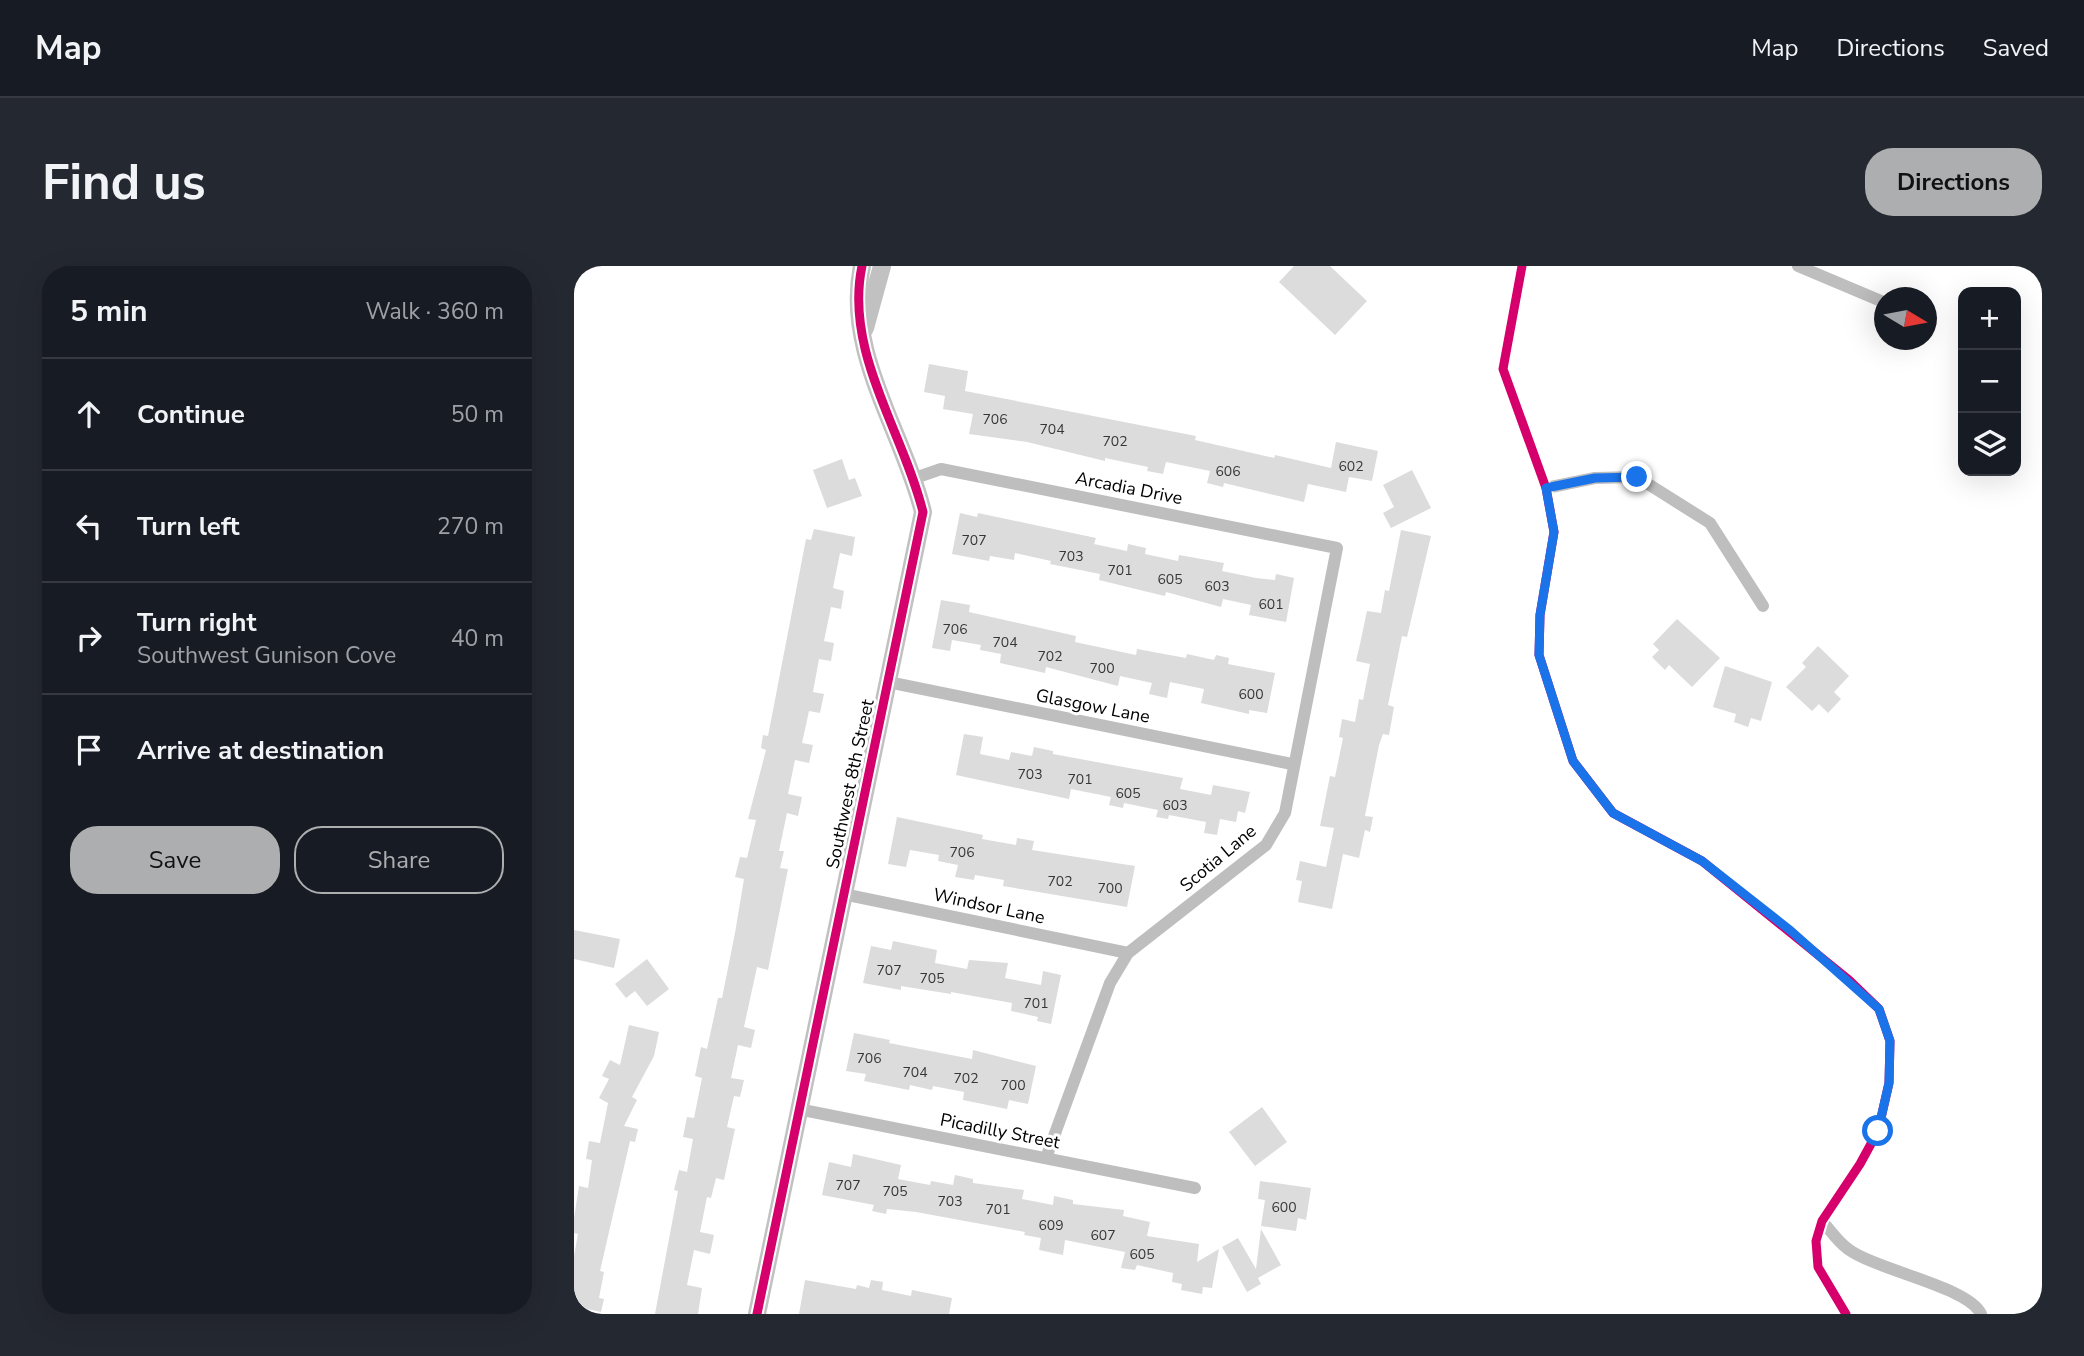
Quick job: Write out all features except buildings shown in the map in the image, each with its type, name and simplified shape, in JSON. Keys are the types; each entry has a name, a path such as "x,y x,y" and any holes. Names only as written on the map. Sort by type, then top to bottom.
{"street":[{"name":"Southwest 8th Street","path":"757,1314 923,512 915,478 869,366 857,291 862,266"},
{"name":"Southwest 8th Street","path":"864,332 882,266"},
{"path":"1522,266 1503,369 1546,488 1554,532 1540,615 1539,655 1573,761 1613,813 1702,861 1791,931 1879,1009 1890,1041 1889,1083 1878,1131 1860,1164 1822,1221 1816,1241 1818,1267 1846,1314"},
{"path":"1802,266 1874,298"},
{"name":"Arcadia Drive","path":"915,478 942,469 1337,548"},
{"path":"1546,488 1595,478 1637,477 1710,523 1763,606"},
{"name":"Scotia Lane","path":"1046,1158 1110,984 1128,953 1266,845 1285,813 1292,764 1337,548"},
{"name":"Glasgow Lane","path":"888,682 1292,764"},
{"name":"Windsor Lane","path":"843,894 1128,953"},
{"name":"Picadilly Street","path":"798,1109 1195,1188"},
{"path":"1822,1221 1848,1249 1874,1263 1967,1300 1981,1314"}],"cycle path":[{"path":"757,1314 923,512 868,360 861,329 859,298 862,266"},
{"path":"1522,266 1503,369 1546,488 1554,532 1540,615 1539,655 1573,761 1613,813 1702,861 1849,980 1879,1009 1890,1041 1889,1083 1878,1131 1860,1164 1822,1221 1816,1241 1818,1267 1846,1314"}],"route":[{"path":"1637,477 1595,478 1546,488 1554,532 1540,615 1539,655 1573,761 1613,813 1702,861 1791,931 1879,1009 1890,1041 1889,1083 1878,1131"}]}
